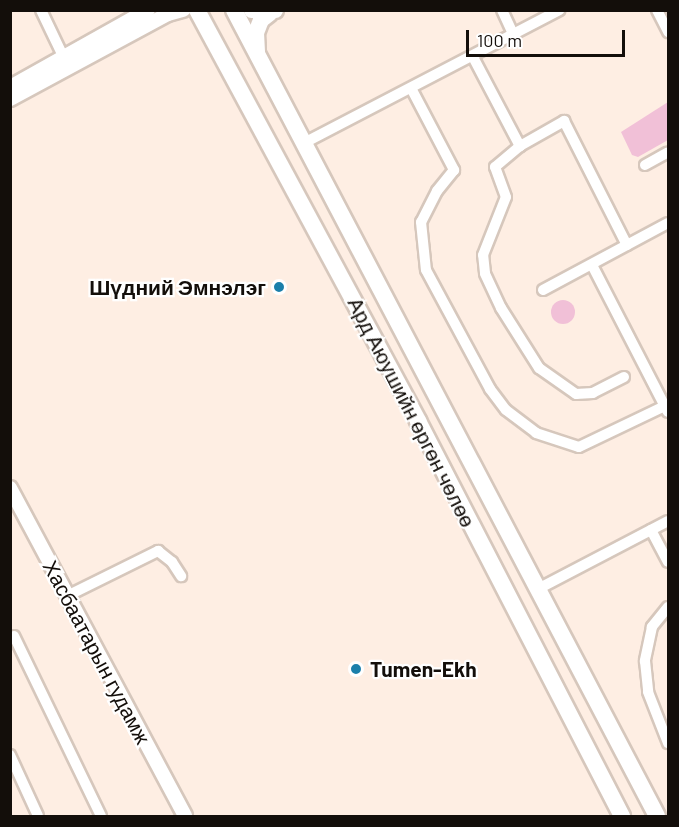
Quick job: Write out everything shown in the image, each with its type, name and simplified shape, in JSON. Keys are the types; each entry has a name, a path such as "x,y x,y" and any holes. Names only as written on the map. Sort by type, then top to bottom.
{"main road":[{"name":"Ард Аюушийн өргөн чөлөө","path":"197,10 418,421 622,816"},
{"name":"Ард Аюушийн өргөн чөлөө","path":"234,10 536,590 657,816"},
{"path":"251,10 273,12"},
{"path":"258,56 256,33 261,20 273,12"},
{"path":"418,421 436,429 447,417"}],"street":[{"path":"42,10 64,58"},
{"path":"10,87 148,10"},
{"path":"10,99 168,14 183,10"},
{"path":"502,10 514,36"},
{"path":"304,143 514,36 559,10"},
{"path":"657,10 669,32"},
{"path":"473,57 520,146"},
{"path":"411,88 454,170 437,191 421,222 426,270 490,389 506,410 536,433 579,447 667,409 592,265"},
{"path":"624,377 593,393 576,394 539,368 501,308 484,273 487,242 506,197 495,167 520,146 564,121 627,245"},
{"path":"645,165 669,152"},
{"path":"543,290 669,223"},
{"name":"Хасбаатарын гудамж","path":"10,488 185,816"},
{"path":"536,590 669,521"},
{"path":"651,530 669,562"},
{"path":"67,596 158,551 172,561 181,576"},
{"path":"669,606 652,627 645,661 650,700 669,742"},
{"path":"14,636 101,816"},
{"path":"10,755 38,816"}],"shaded area":[{"path":"668,102 668,140 638,157 632,155 621,132"},
{"path":"563,300 571,304 575,312 571,320 563,324 555,320 551,312 555,304"}],"place":[{"name":"Шүдний Эмнэлэг","path":"279,287"},
{"name":"Tumen-Ekh","path":"356,669"}]}
